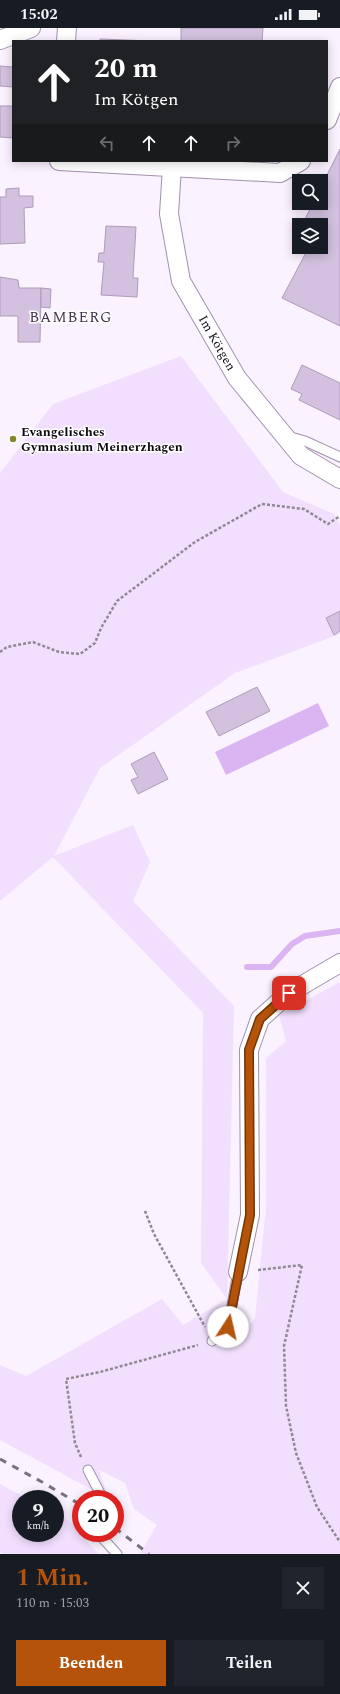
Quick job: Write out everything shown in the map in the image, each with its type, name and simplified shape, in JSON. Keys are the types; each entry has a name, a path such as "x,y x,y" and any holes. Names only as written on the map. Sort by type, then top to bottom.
{"street":[{"path":"0,40 30,28"},
{"path":"66,40 67,28"},
{"path":"328,117 340,87"},
{"path":"75,162 280,173 299,162"},
{"name":"Im Kötgen","path":"172,168 169,214 181,281 237,378 301,456 340,479"},
{"path":"238,1272 250,1215 249,1050 260,1019 289,993 340,963"}],"lane":[{"path":"284,436 305,441 340,457"},
{"path":"212,1341 228,1327 238,1272"},
{"path":"88,1470 98,1490"},
{"path":"106,1542 117,1554"}],"path":[{"path":"0,652 7,647 33,642 59,652 80,654 95,643 101,628 117,601 195,542 262,504 304,509 328,524 340,516"},
{"path":"88,1470 75,1443 66,1379 100,1372 212,1341 154,1234 145,1211"},
{"path":"238,1272 302,1265 284,1346 286,1406 296,1453 314,1500 340,1542"}],"shaded area":[{"path":"181,356 283,492 334,514 340,525 340,634 235,673 100,768 54,856 133,825 150,862 133,901 234,1006 227,1299 201,1263 203,1013 53,857 0,901 0,473 53,404"},
{"path":"318,703 329,726 226,775 215,752"},
{"path":"340,982 340,1554 140,1554 157,1525 134,1509 125,1483 99,1470 106,1490 92,1490 0,1440 0,1365 26,1376 162,1299 183,1325 227,1299 237,1325 245,1331 255,1318 266,1207 266,1058 286,1041 279,1015"},
{"path":"0,1484 12,1490 12,1542 64,1542 64,1518 72,1524 72,1542 87,1542 98,1554 3,1554 0,1552"}],"building":[{"path":"181,28 263,28 262,40 181,40"},
{"path":"100,39 126,40 100,40"},
{"path":"0,66 12,67 12,87 0,86"},
{"path":"0,106 12,106 12,138 0,137"},
{"path":"340,149 340,326 282,298 305,254 328,254 328,218 306,218 310,210 328,210 328,174"},
{"path":"19,188 19,196 33,196 33,207 24,208 25,243 0,244 0,197 6,197 6,189"},
{"path":"106,226 136,227 133,278 138,278 137,297 101,295 104,262 98,262 99,253 104,253"},
{"path":"0,277 18,280 19,288 41,288 40,342 18,342 18,316 0,316"},
{"path":"41,288 51,289 50,308 41,307"},
{"path":"302,365 340,383 340,420 299,400 302,394 291,389"},
{"path":"340,611 340,631 334,635 326,618"},
{"path":"257,687 270,711 219,736 206,712"},
{"path":"154,752 168,779 138,794 131,780 138,777 131,764"}],"waterway":[{"path":"247,967 271,967 292,944 305,936 340,931"}],"railway":[{"path":"0,1459 72,1500"},
{"path":"124,1535 149,1554"}],"place":[{"name":"Evangelisches Gymnasium Meinerzhagen","path":"13,439"}],"district":[{"name":"BAMBERG","path":"71,317"}],"route":[{"path":"228,1327 250,1215 249,1050 260,1019 289,993"}]}
